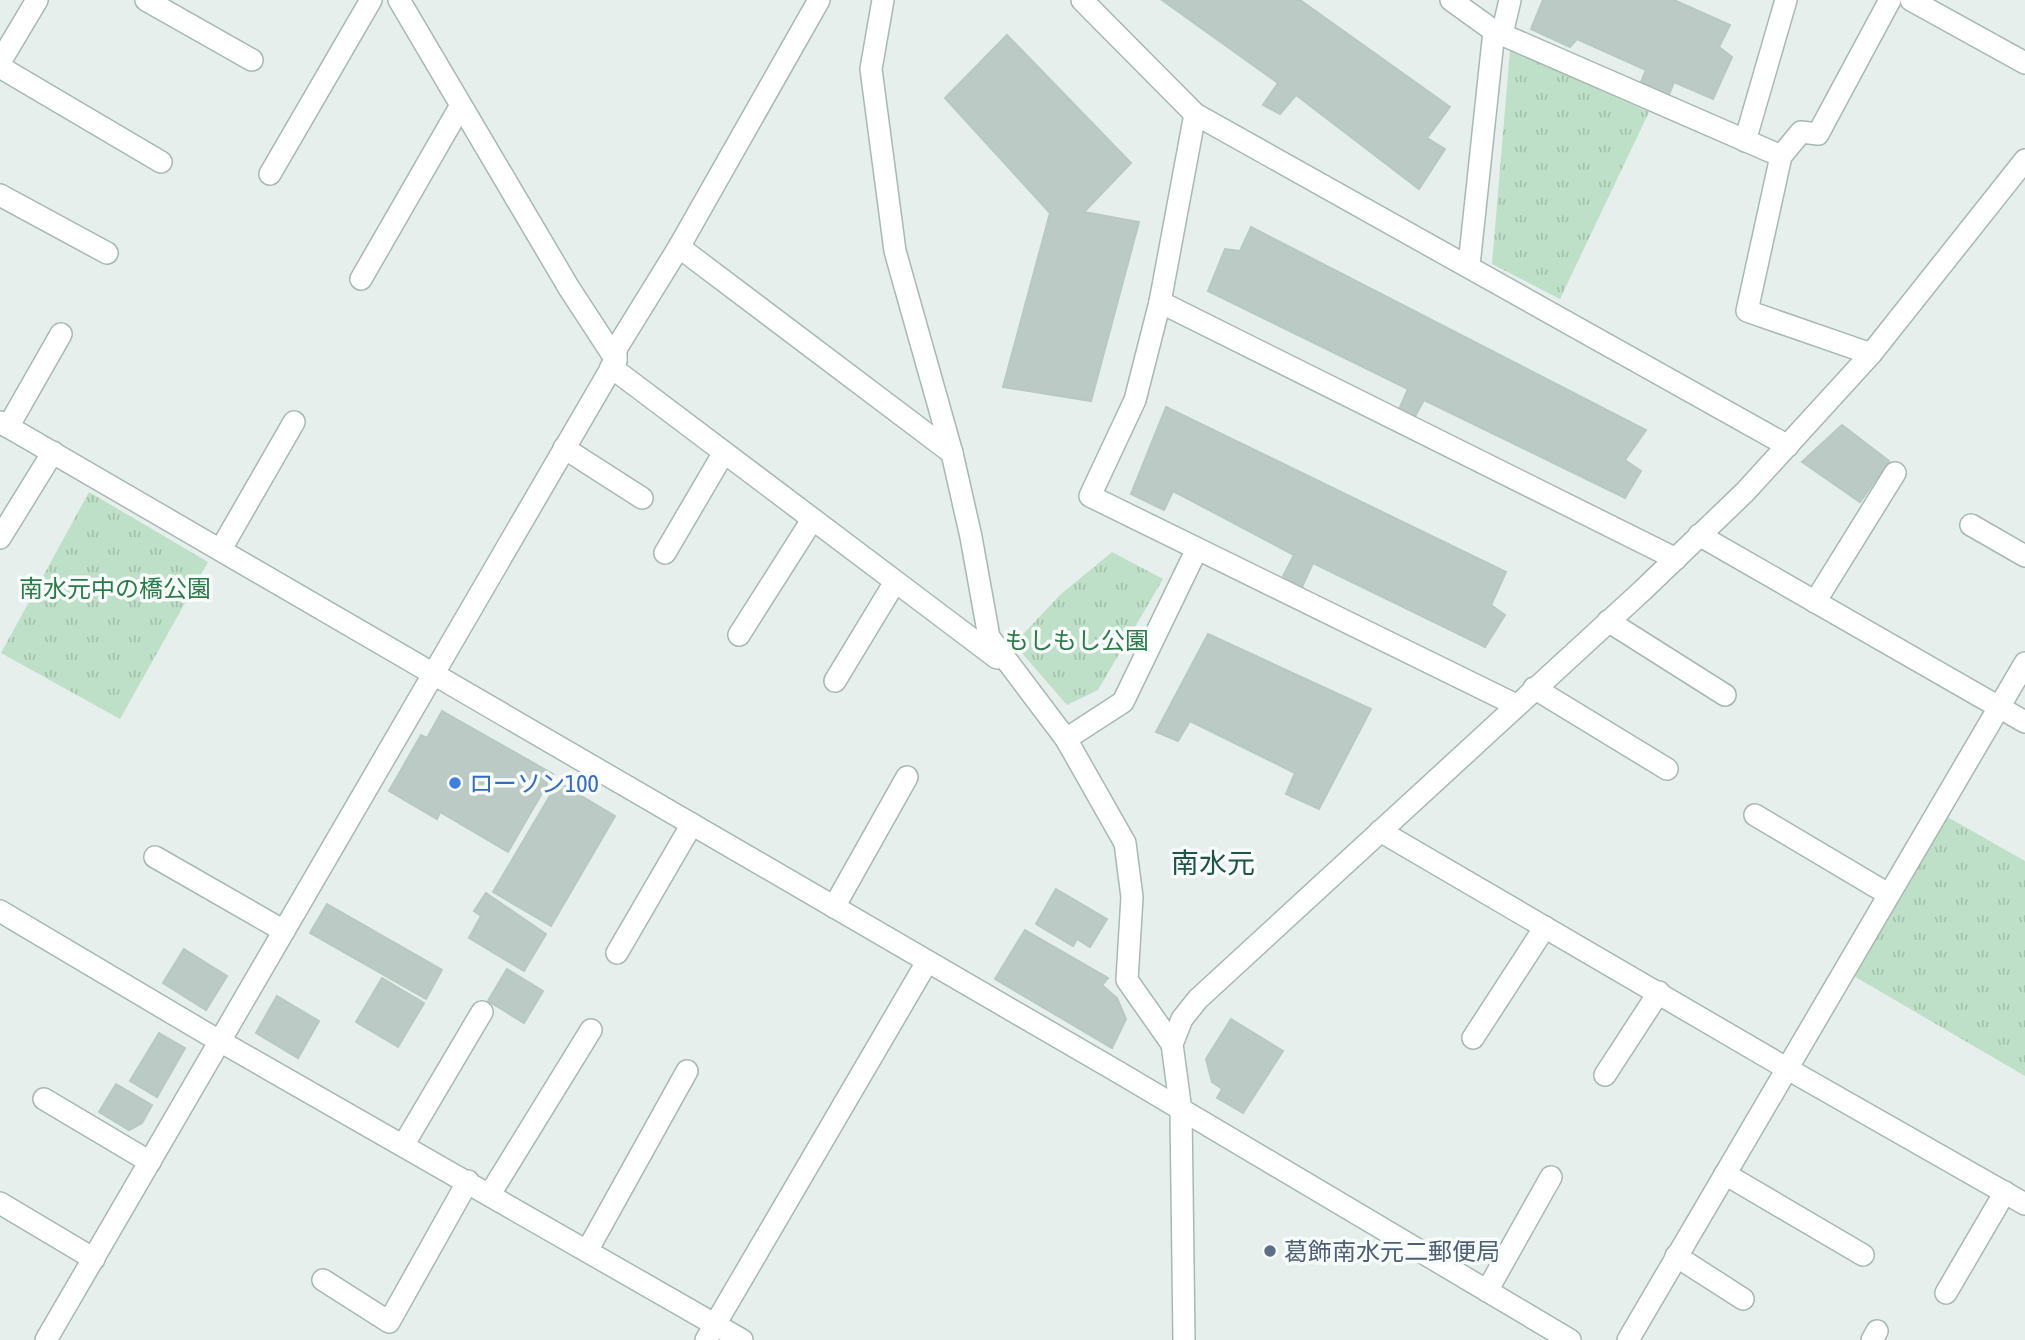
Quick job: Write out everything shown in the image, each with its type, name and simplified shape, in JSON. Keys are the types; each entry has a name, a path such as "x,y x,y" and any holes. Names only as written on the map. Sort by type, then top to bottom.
{"street":[{"path":"37,0 0,65 161,162"},
{"path":"146,0 252,60"},
{"path":"270,174 371,0"},
{"path":"399,0 613,364 723,454 1016,672"},
{"path":"46,1340 434,675 613,364 616,349 679,247 819,0"},
{"path":"883,0 871,69 895,251 952,453 989,637 1066,739 1125,843 1132,897 1127,980 1172,1044 1181,1111 1184,1340"},
{"path":"1082,0 1195,114 1788,446"},
{"path":"1451,0 1498,33 1781,156"},
{"path":"1469,265 1498,33 1510,0"},
{"path":"1745,141 1786,0"},
{"path":"1871,355 1747,311 1781,156 1801,132 1818,134 1891,0"},
{"path":"1911,0 2025,63"},
{"path":"361,279 460,107"},
{"path":"1195,114 1160,302 1135,400 1090,496 1196,551 1516,705"},
{"path":"1172,1044 1182,1018 1198,999 1676,559 1788,446 1871,355 2025,160"},
{"path":"0,195 107,253"},
{"path":"679,247 952,453"},
{"path":"1160,302 1676,559"},
{"path":"61,334 4,425 692,824 1570,1340"},
{"path":"221,549 294,422"},
{"path":"564,448 642,498"},
{"path":"0,538 53,452"},
{"path":"665,552 723,454"},
{"path":"1815,602 1895,473"},
{"path":"739,635 812,520"},
{"path":"1971,525 2025,556"},
{"path":"1699,535 2025,722"},
{"path":"1066,739 1123,702 1196,551"},
{"path":"835,681 895,582"},
{"path":"1608,621 1725,695"},
{"path":"1628,1340 2025,663"},
{"path":"1534,688 1667,769"},
{"path":"834,907 907,777"},
{"path":"1755,815 1888,894"},
{"path":"617,953 692,824"},
{"path":"1380,831 2025,1204"},
{"path":"155,857 284,931"},
{"path":"0,911 220,1041 587,1251 711,1332 742,1340"},
{"path":"1473,1038 1545,927"},
{"path":"711,1332 927,962"},
{"path":"1605,1075 1659,992"},
{"path":"404,1144 482,1012"},
{"path":"490,1194 591,1030"},
{"path":"587,1251 687,1071"},
{"path":"44,1099 150,1162"},
{"path":"1725,1174 1863,1255"},
{"path":"1487,1291 1551,1177"},
{"path":"323,1280 389,1322 468,1181"},
{"path":"1946,1293 2005,1192"},
{"path":"0,1203 94,1259"},
{"path":"1676,1256 1743,1298"}],"green space":[{"path":"1510,50 1649,112 1560,299 1492,264"},
{"name":"南水元中の橋公園","path":"89,492 208,562 120,719 1,653"},
{"name":"もしもし公園","path":"1112,552 1163,579 1098,690 1067,705 1014,644 1060,595"},
{"path":"1944,815 2025,861 2025,1076 1852,975"}],"building":[{"path":"1162,0 1300,0 1450,107 1427,138 1445,149 1419,189 1296,95 1280,114 1263,105 1278,83"},
{"path":"1543,0 1674,0 1730,25 1719,47 1732,57 1713,99 1674,82 1669,95 1641,82 1646,70 1577,39 1570,47 1531,29"},
{"path":"1007,35 1131,163 1084,212 1139,222 1091,401 1003,387 1050,213 945,98"},
{"path":"1251,227 1646,430 1625,460 1641,471 1625,498 1424,400 1412,422 1397,414 1408,389 1208,291 1225,249 1240,251"},
{"path":"1166,407 1506,572 1491,605 1505,615 1485,647 1313,563 1302,587 1283,576 1294,555 1173,491 1164,510 1131,494"},
{"path":"1842,425 1889,461 1860,502 1802,462"},
{"path":"1208,634 1371,709 1319,809 1286,794 1295,773 1190,721 1178,741 1156,732"},
{"path":"442,711 553,774 508,852 440,812 437,819 389,791 421,735 427,738"},
{"path":"558,782 615,816 551,926 493,892"},
{"path":"1056,889 1107,919 1090,947 1077,939 1073,946 1036,924"},
{"path":"486,893 546,934 524,971 469,938 481,916 474,911"},
{"path":"327,904 442,970 426,999 310,933"},
{"path":"1025,930 1108,978 1102,985 1117,998 1126,1019 1112,1048 995,979"},
{"path":"184,949 227,976 206,1010 163,983"},
{"path":"507,969 543,991 524,1023 488,1001"},
{"path":"382,978 424,1003 398,1047 356,1022"},
{"path":"277,996 319,1021 298,1058 256,1033"},
{"path":"1231,1019 1283,1051 1243,1113 1217,1098 1222,1089 1212,1082 1206,1059"},
{"path":"159,1033 185,1048 157,1097 130,1081"},
{"path":"116,1084 152,1105 142,1123 129,1130 99,1112"}],"place":[{"name":"ローソン100","path":"455,783"},
{"name":"葛飾南水元二郵便局","path":"1270,1251"}],"district":[{"name":"南水元","path":"1213,863"}]}
